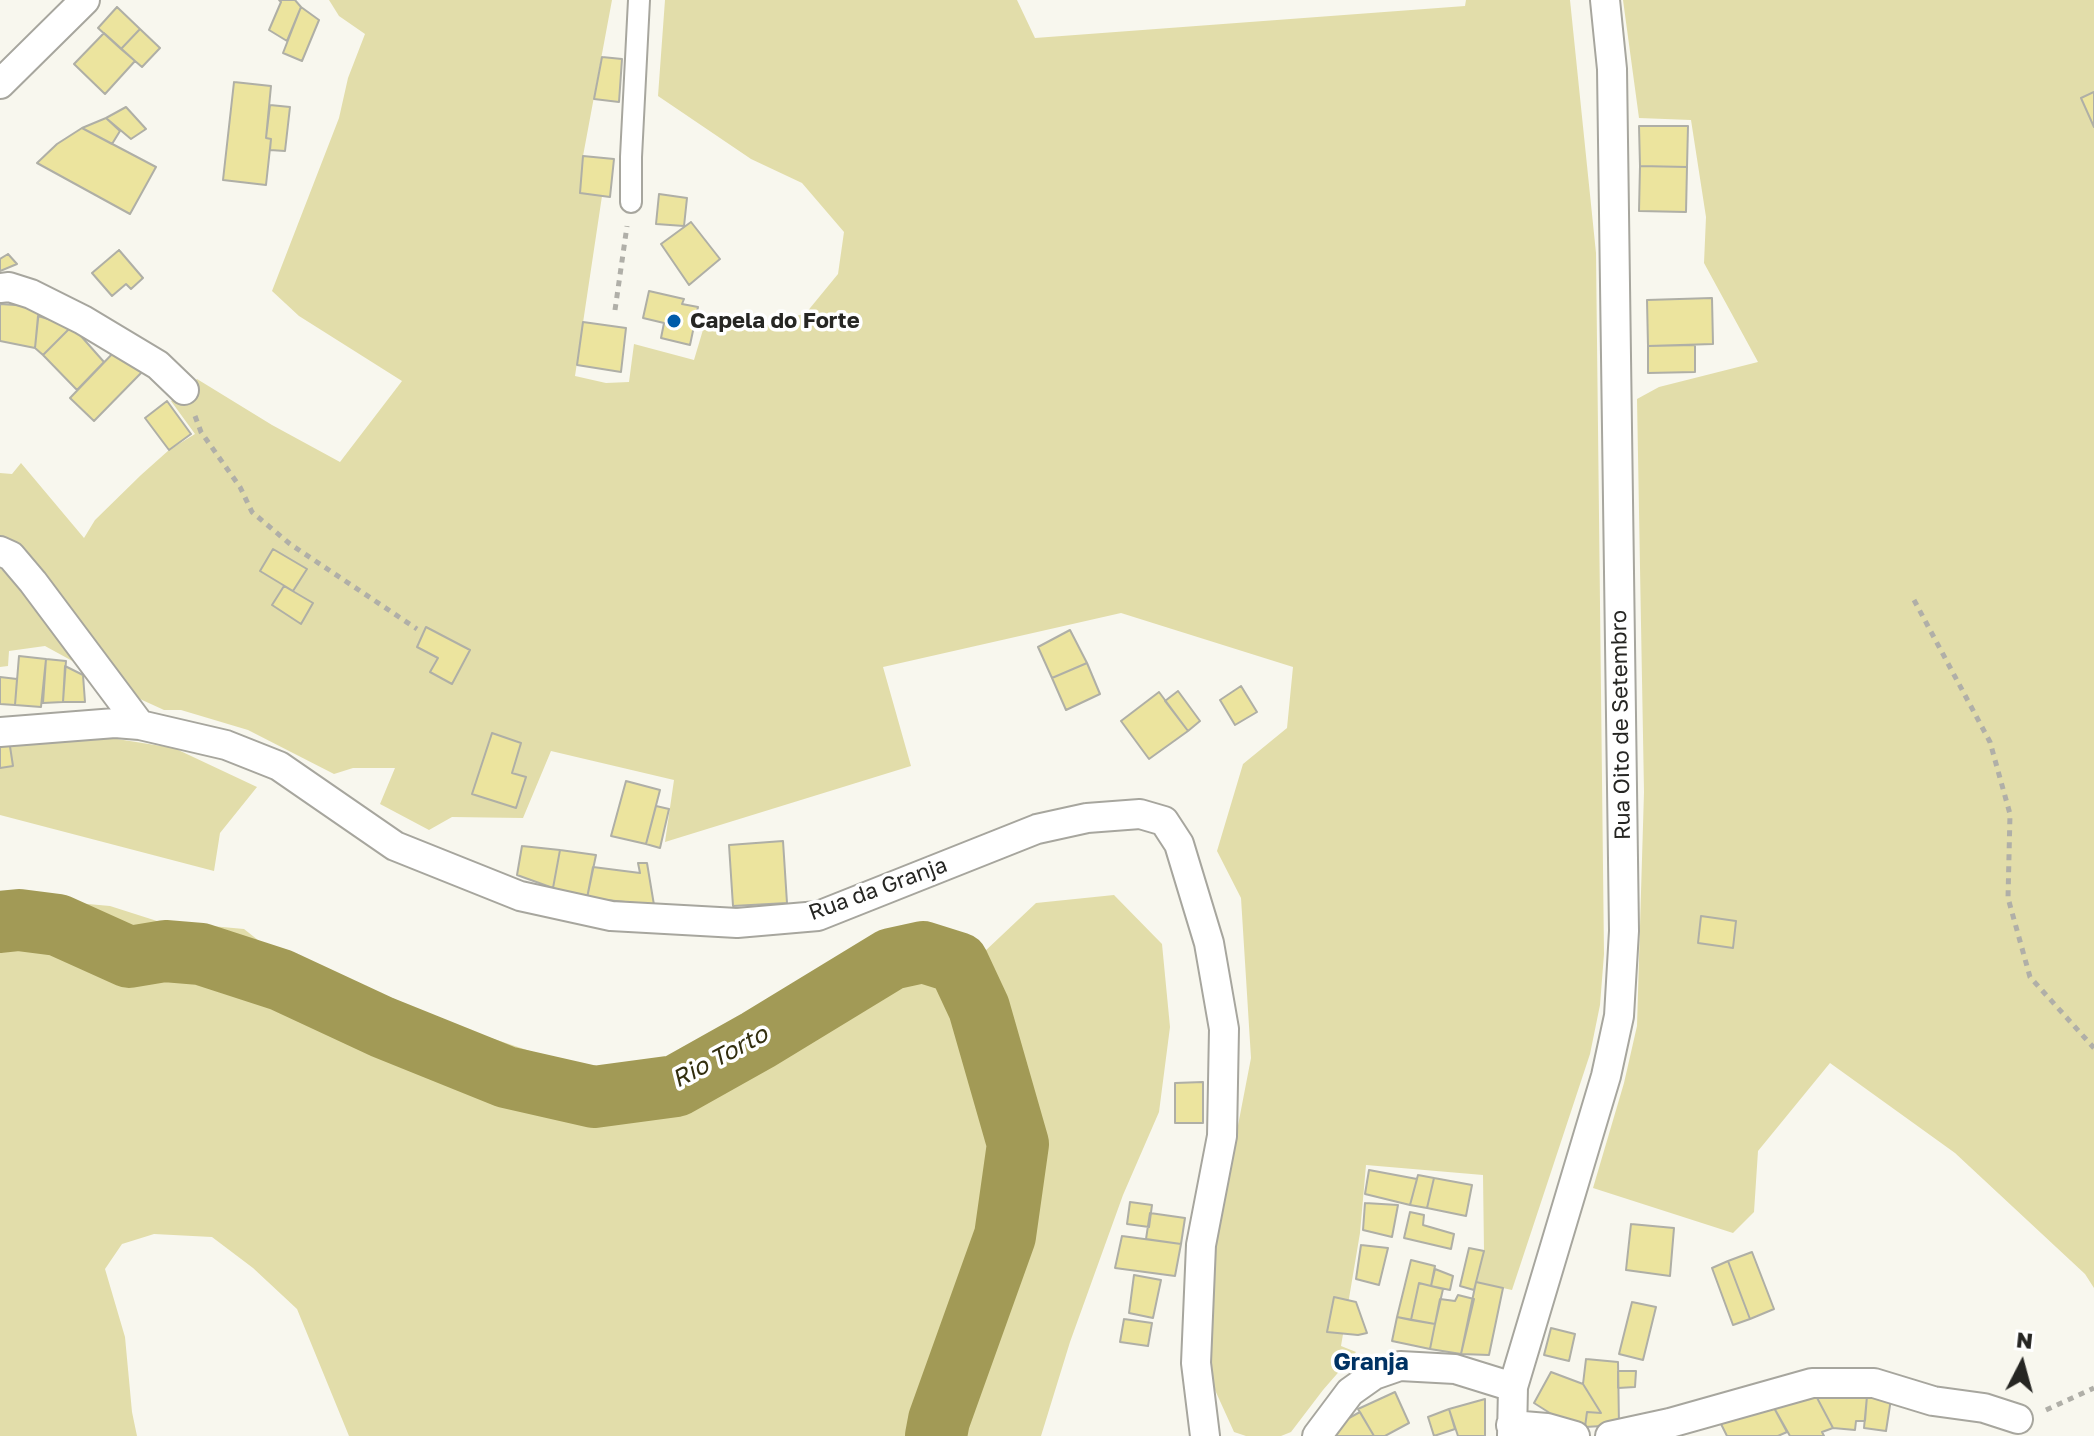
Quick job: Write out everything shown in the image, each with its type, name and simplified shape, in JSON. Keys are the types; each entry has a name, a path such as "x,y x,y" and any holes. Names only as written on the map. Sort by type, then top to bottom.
{"street":[{"path":"0,84 85,0"},
{"path":"631,202 639,0"},
{"name":"Rua Oito de Setembro","path":"1511,1431 1513,1387 1606,1076 1620,1002 1624,931 1612,69 1605,0"},
{"path":"0,288 9,287 31,294 83,320 158,365 184,390"},
{"path":"0,551 11,556 33,582 140,725"},
{"name":"Rua da Granja","path":"0,732 115,723 140,725 226,745 279,766 395,846 520,896 611,916 737,923 818,916 1037,829 1087,818 1140,814 1164,821 1179,844 1209,943 1224,1029 1222,1136 1201,1245 1196,1348 1205,1436"},
{"path":"1317,1436 1350,1392 1374,1375 1400,1366 1455,1369 1513,1387"},
{"path":"1610,1436 1670,1423 1812,1383 1874,1383 1933,1401 1984,1408 2018,1419"},
{"path":"1511,1431 1547,1428 1575,1436"}],"path":[{"path":"615,310 631,202"},
{"path":"184,390 201,432 240,487 252,512 290,544 417,629"},
{"path":"1914,600 1990,742 2010,814 2008,898 2030,977 2094,1048"},
{"path":"2018,1419 2057,1406 2094,1388"}],"shaded area":[{"path":"329,0 612,0 583,156 580,193 602,196 575,376 606,383 629,382 634,344 694,360 708,313 749,331 806,313 838,274 844,232 802,183 751,159 658,96 665,0 1017,0 1035,38 1465,6 1466,0 1570,0 1596,253 1604,954 1600,1005 1590,1054 1512,1290 1476,1282 1484,1251 1483,1175 1366,1165 1360,1233 1341,1346 1356,1352 1291,1432 1281,1436 1246,1436 1234,1432 1215,1390 1207,1360 1213,1255 1251,1058 1241,898 1217,851 1243,764 1287,728 1293,667 1121,613 883,667 911,766 665,842 674,780 551,751 523,818 452,817 429,830 380,804 395,768 353,768 334,774 248,730 181,710 164,710 140,699 105,667 0,545 0,473 12,474 21,463 84,538 95,520 141,475 169,450 195,434 171,401 197,379 340,462 402,381 299,316 272,291 339,118 348,78 365,34 339,16"},
{"path":"1623,0 2094,0 2094,1288 2085,1274 1955,1153 1830,1063 1758,1151 1754,1212 1733,1233 1593,1188 1637,1026 1644,792 1637,399 1659,387 1758,362 1704,263 1706,217 1691,120 1639,118"},
{"path":"0,568 52,620 87,669 45,646 9,651 8,666 0,667"},
{"path":"98,736 174,748 257,787 220,833 214,871 0,815 0,744"},
{"path":"1114,895 1162,944 1170,1027 1159,1112 1123,1195 1070,1342 1041,1436 349,1436 297,1309 253,1268 212,1237 154,1234 122,1244 105,1269 125,1337 137,1436 0,1436 0,896 110,906 157,921 244,929 287,963 338,987 587,1070 638,1077 696,1061 822,979 912,935 983,953 1036,903"}],"building":[{"path":"279,0 295,0 301,7 287,41 269,30 281,2"},
{"path":"117,7 140,29 121,49 98,28"},
{"path":"301,7 319,20 302,61 283,53"},
{"path":"140,29 160,48 142,67 121,49"},
{"path":"104,33 135,61 105,94 74,64"},
{"path":"602,57 622,59 619,102 594,99"},
{"path":"234,82 271,86 266,138 271,139 266,185 223,180"},
{"path":"2094,92 2094,127 2081,98"},
{"path":"270,105 290,107 285,151 270,150 271,139 266,138"},
{"path":"126,107 146,129 131,139 106,118"},
{"path":"106,118 120,131 112,144 82,128"},
{"path":"1639,126 1688,126 1687,167 1640,166"},
{"path":"82,128 156,167 130,214 37,163 57,144"},
{"path":"583,156 614,159 610,197 580,193"},
{"path":"1640,166 1687,167 1686,212 1639,211"},
{"path":"659,194 687,198 684,226 656,224"},
{"path":"691,222 720,259 689,285 661,244"},
{"path":"119,250 143,278 131,289 126,284 112,296 92,273"},
{"path":"8,254 17,264 0,271 0,259"},
{"name":"Capela do Forte","path":"649,291 684,299 682,304 698,307 690,345 661,338 664,323 643,318"},
{"path":"1712,298 1713,344 1648,346 1647,300"},
{"path":"0,304 30,306 39,310 35,348 0,341"},
{"path":"38,316 72,326 43,355 35,348"},
{"path":"583,322 626,328 621,372 577,365"},
{"path":"72,326 104,362 77,390 43,355"},
{"path":"1695,345 1695,372 1648,373 1648,346"},
{"path":"115,351 144,370 94,421 70,398"},
{"path":"167,401 191,434 169,450 145,418"},
{"path":"273,549 307,569 293,591 260,571"},
{"path":"284,586 313,603 301,624 272,605"},
{"path":"426,627 470,650 452,684 430,672 438,658 417,647"},
{"path":"1070,630 1087,663 1052,678 1038,647"},
{"path":"19,656 46,659 41,707 15,705"},
{"path":"46,659 66,661 63,702 43,703"},
{"path":"1087,663 1100,694 1066,710 1052,678"},
{"path":"65,666 83,675 85,702 63,702"},
{"path":"0,677 17,679 15,705 0,704"},
{"path":"1241,686 1257,712 1235,725 1220,700"},
{"path":"1178,691 1200,721 1188,731 1165,701"},
{"path":"1159,692 1188,731 1149,759 1121,721"},
{"path":"492,733 521,743 512,773 526,777 516,808 472,794"},
{"path":"9,740 13,766 0,768 0,742"},
{"path":"626,781 660,790 646,844 611,836"},
{"path":"656,806 669,809 660,848 646,844"},
{"path":"783,841 787,903 733,906 729,845"},
{"path":"522,846 560,850 553,888 517,875"},
{"path":"560,850 596,855 587,898 553,888"},
{"path":"638,863 647,863 654,905 587,898 593,867 640,873"},
{"path":"1701,916 1736,921 1733,948 1698,943"},
{"path":"1203,1082 1203,1123 1175,1123 1175,1083"},
{"path":"1369,1170 1417,1179 1410,1205 1365,1194"},
{"path":"1418,1175 1434,1178 1427,1208 1410,1205"},
{"path":"1434,1178 1472,1185 1466,1216 1427,1208"},
{"path":"1130,1202 1152,1205 1149,1227 1127,1224"},
{"path":"1365,1203 1398,1205 1392,1237 1363,1230"},
{"path":"1410,1212 1424,1215 1423,1225 1454,1234 1451,1249 1404,1238"},
{"path":"1150,1213 1185,1218 1181,1244 1146,1239"},
{"path":"1631,1224 1674,1228 1670,1276 1626,1270"},
{"path":"1122,1236 1181,1244 1175,1276 1115,1268"},
{"path":"1361,1245 1388,1248 1379,1285 1356,1279"},
{"path":"1469,1248 1484,1251 1474,1290 1460,1286"},
{"path":"1752,1252 1774,1309 1750,1319 1728,1261"},
{"path":"1411,1260 1435,1266 1431,1286 1419,1283 1411,1320 1397,1317"},
{"path":"1728,1261 1750,1319 1733,1325 1712,1268"},
{"path":"1435,1269 1453,1276 1450,1290 1431,1286"},
{"path":"1134,1275 1161,1280 1153,1318 1129,1313"},
{"path":"1476,1282 1503,1288 1489,1355 1461,1354"},
{"path":"1419,1283 1443,1289 1435,1324 1411,1320"},
{"path":"1458,1295 1474,1299 1461,1354 1430,1349 1440,1299 1455,1301"},
{"path":"1334,1297 1356,1302 1367,1333 1327,1332"},
{"path":"1632,1302 1656,1307 1643,1360 1619,1354"},
{"path":"1397,1317 1435,1324 1430,1349 1392,1341"},
{"path":"1124,1319 1152,1323 1148,1346 1120,1342"},
{"path":"1551,1328 1575,1334 1569,1361 1544,1355"},
{"path":"1586,1359 1618,1362 1619,1425 1585,1427 1587,1412 1601,1413 1583,1384"},
{"path":"1618,1371 1636,1371 1635,1387 1618,1388"},
{"path":"1551,1372 1583,1384 1601,1413 1587,1412 1585,1427 1564,1422 1534,1403"},
{"path":"1395,1392 1409,1423 1385,1436 1374,1436 1358,1409"},
{"path":"1815,1394 1833,1428 1822,1432 1824,1436 1790,1436 1773,1406"},
{"path":"1815,1394 1867,1396 1865,1421 1856,1421 1855,1430 1833,1428"},
{"path":"1867,1396 1891,1399 1886,1431 1864,1428"},
{"path":"1485,1399 1485,1436 1458,1436 1449,1409"},
{"path":"1773,1406 1787,1432 1778,1436 1727,1436 1719,1420"},
{"path":"1449,1409 1455,1429 1434,1436 1428,1417"},
{"path":"1360,1412 1374,1436 1330,1436 1327,1430"}],"waterway":[{"name":"Rio Torto","path":"0,922 19,920 58,925 129,957 165,951 201,954 281,980 382,1027 506,1077 594,1097 676,1086 891,959 923,952 958,963 979,1008 1018,1144 1005,1236 936,1436"}],"place":[{"name":"Capela do Forte","path":"674,321"}],"district":[{"name":"Granja","path":"1371,1362"}]}
